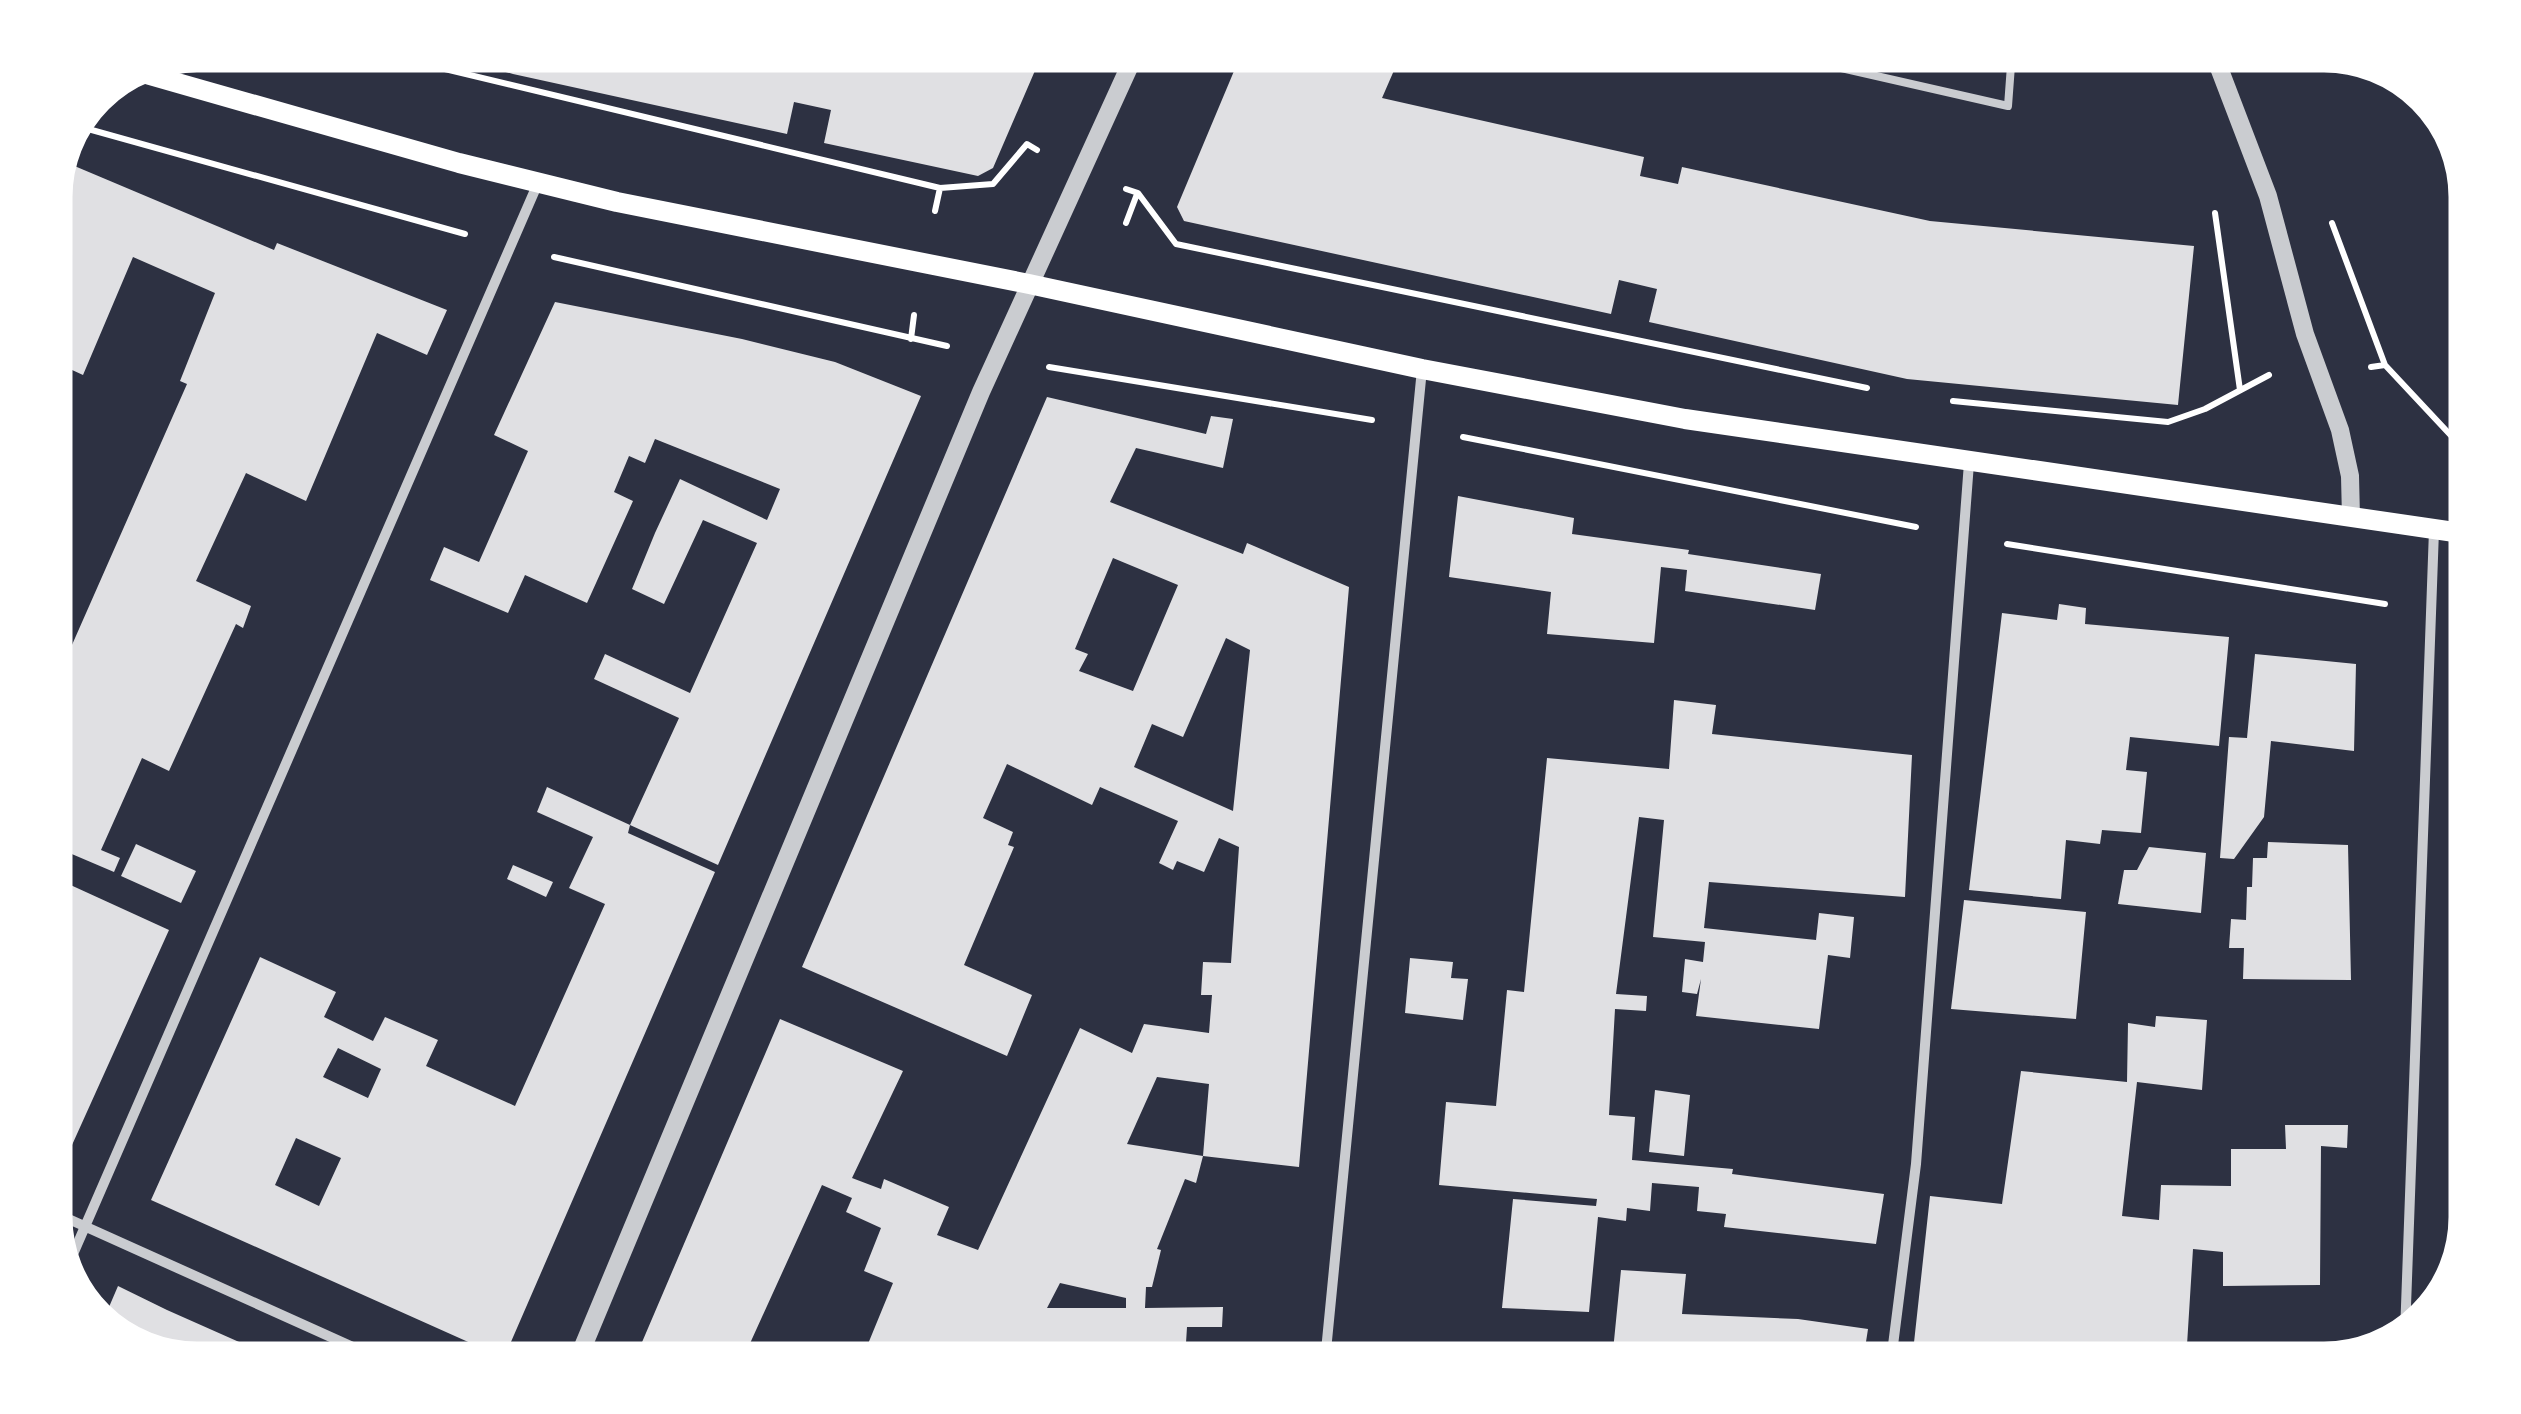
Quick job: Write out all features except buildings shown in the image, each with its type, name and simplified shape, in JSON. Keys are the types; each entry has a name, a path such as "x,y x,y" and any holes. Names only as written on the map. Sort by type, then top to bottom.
{"main road":[{"path":"157,77 618,202 1030,284 1422,370 1685,420 2451,532"}],"street":[{"path":"584,1344 973,410 1128,70"},
{"path":"2220,70 2268,196 2305,334 2340,430 2350,476 2351,517"},
{"path":"75,1250 538,182"},
{"path":"1327,1344 1422,370"},
{"path":"1893,1344 1916,1164 1970,463"},
{"path":"2406,1314 2434,529"},
{"path":"70,1220 344,1344"}],"lane":[{"path":"1850,70 2008,106 2011,70"}],"path":[{"path":"449,70 940,188 993,184 1026,144 1082,173 1138,193 1176,244 1884,392"},
{"path":"934,214 940,188"},
{"path":"1126,223 1138,193"},
{"path":"2215,212 2240,390"},
{"path":"912,339 915,309"},
{"path":"1066,370 1070,358"},
{"path":"1941,400 2168,422 2206,409 2271,373 2385,366 2451,437"},
{"path":"1048,367 1417,427 1964,537 2431,612"}]}
